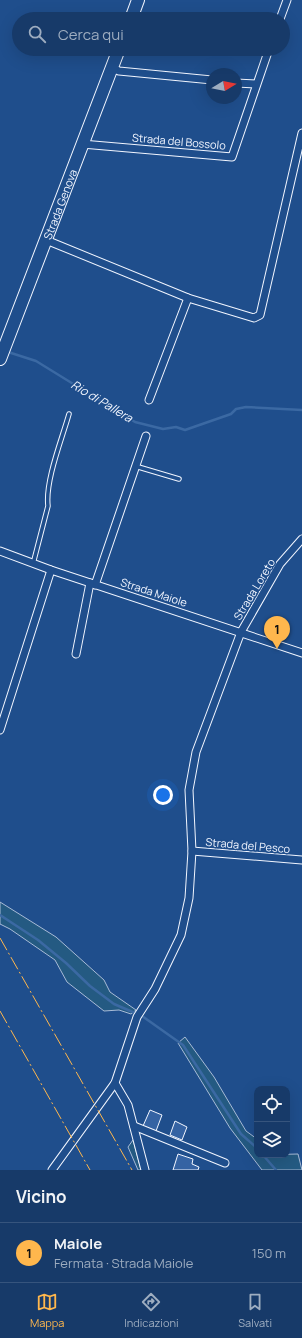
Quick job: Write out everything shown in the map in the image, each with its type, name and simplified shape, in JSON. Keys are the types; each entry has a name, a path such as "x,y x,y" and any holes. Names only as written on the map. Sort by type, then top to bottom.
{"main road":[{"path":"134,12 138,0"},
{"name":"Strada Genova","path":"1,358 7,338 116,56"}],"street":[{"path":"283,12 287,0"},
{"name":"Strada del Bossolo","path":"82,144 232,157 266,56"},
{"path":"112,68 119,71 206,79"},
{"path":"242,83 256,84"},
{"path":"46,240 188,298 254,318 260,315 302,133"},
{"path":"149,400 188,298"},
{"path":"76,654 92,584 146,436"},
{"name":"Strada Loreto","path":"52,1170 115,1083 139,1014 166,968 181,935 189,898 192,851 190,790 196,752 241,632 280,564 302,540"},
{"name":"Strada Maiole","path":"0,551 50,570 302,653"},
{"path":"0,730 50,570"},
{"name":"Strada del Pesco","path":"192,851 302,860"},
{"path":"115,1083 128,1105 145,1170"},
{"path":"134,1126 225,1163"}],"lane":[{"path":"33,564 48,506 47,498 50,482 69,414"},
{"path":"136,466 179,479"}],"shaded area":[{"path":"0,902 56,937 104,980 110,992 136,1010 131,1014 119,1010 104,1011 67,982 55,960 10,929 0,924"},
{"path":"185,1037 214,1077 246,1131 254,1137 254,1158 290,1158 290,1154 298,1154 302,1170 262,1170 230,1128 178,1043"},
{"path":"133,1140 141,1170 138,1170 128,1147"}],"building":[{"path":"150,1110 162,1115 156,1131 143,1126"},
{"path":"175,1121 187,1127 182,1140 170,1135"},
{"path":"178,1154 193,1159 192,1164 199,1167 198,1170 173,1170"}],"waterway":[{"name":"Rio di Pallera","path":"8,352 36,361 135,422 163,429 176,427 185,430 231,414 236,409 246,407 302,410"},
{"path":"0,915 38,940 66,963 90,986 114,1004 142,1016 183,1045 241,1134 254,1145"},
{"path":"266,1158 276,1170"}],"power":[{"path":"0,938 132,1170"},
{"path":"0,1011 90,1170"}],"place":[{"name":"Maiole","path":"277,649"}]}
